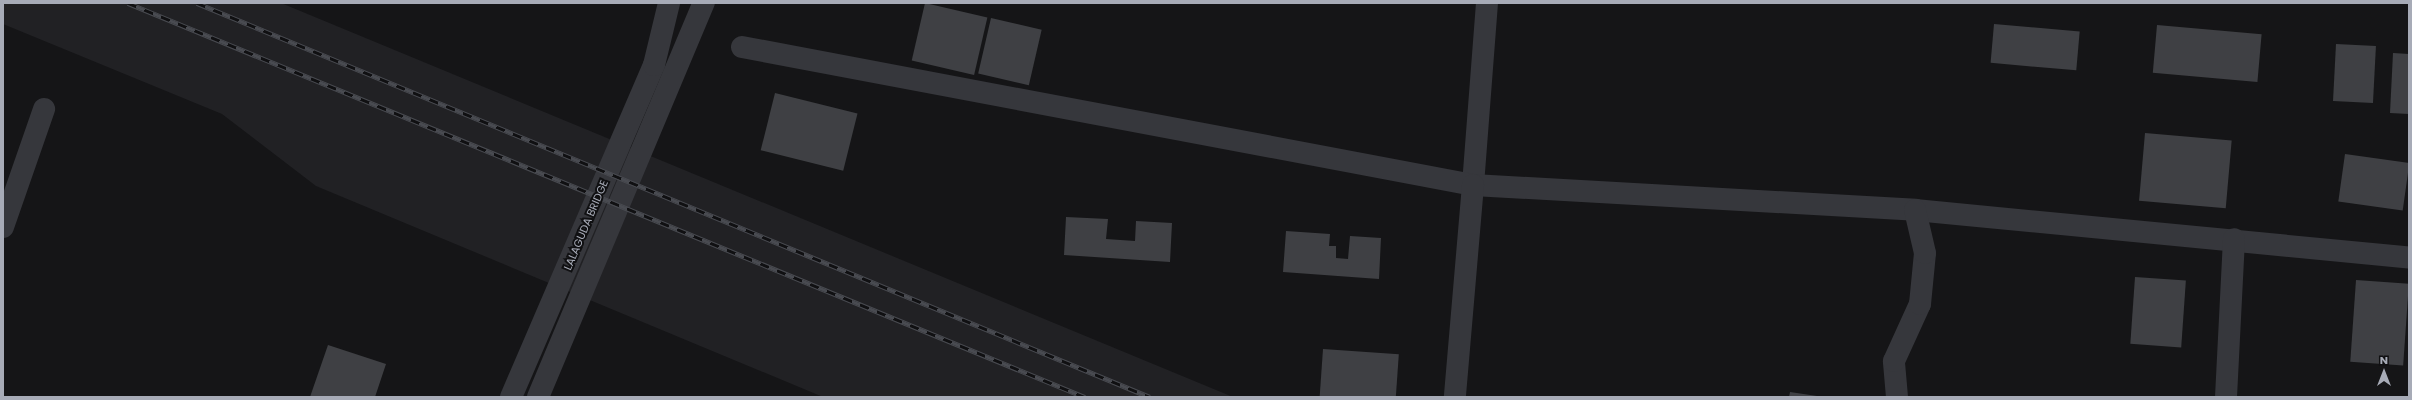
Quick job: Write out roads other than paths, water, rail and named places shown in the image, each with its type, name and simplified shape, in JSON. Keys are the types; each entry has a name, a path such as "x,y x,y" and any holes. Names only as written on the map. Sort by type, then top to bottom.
{"street":[{"path":"663,71 669,3"},
{"path":"538,397 663,71 704,3"},
{"path":"1455,397 1487,3"},
{"path":"742,47 1473,185 1915,210 2234,239 2409,258"},
{"name":"LALAGUDA BRIDGE","path":"514,390 663,71"},
{"path":"3,227 44,109"},
{"path":"1897,397 1894,361 1920,304 1925,253 1915,210"},
{"path":"2226,397 2234,239"}],"railway":[{"path":"128,3 1085,397"},
{"path":"197,3 1150,397"}]}
